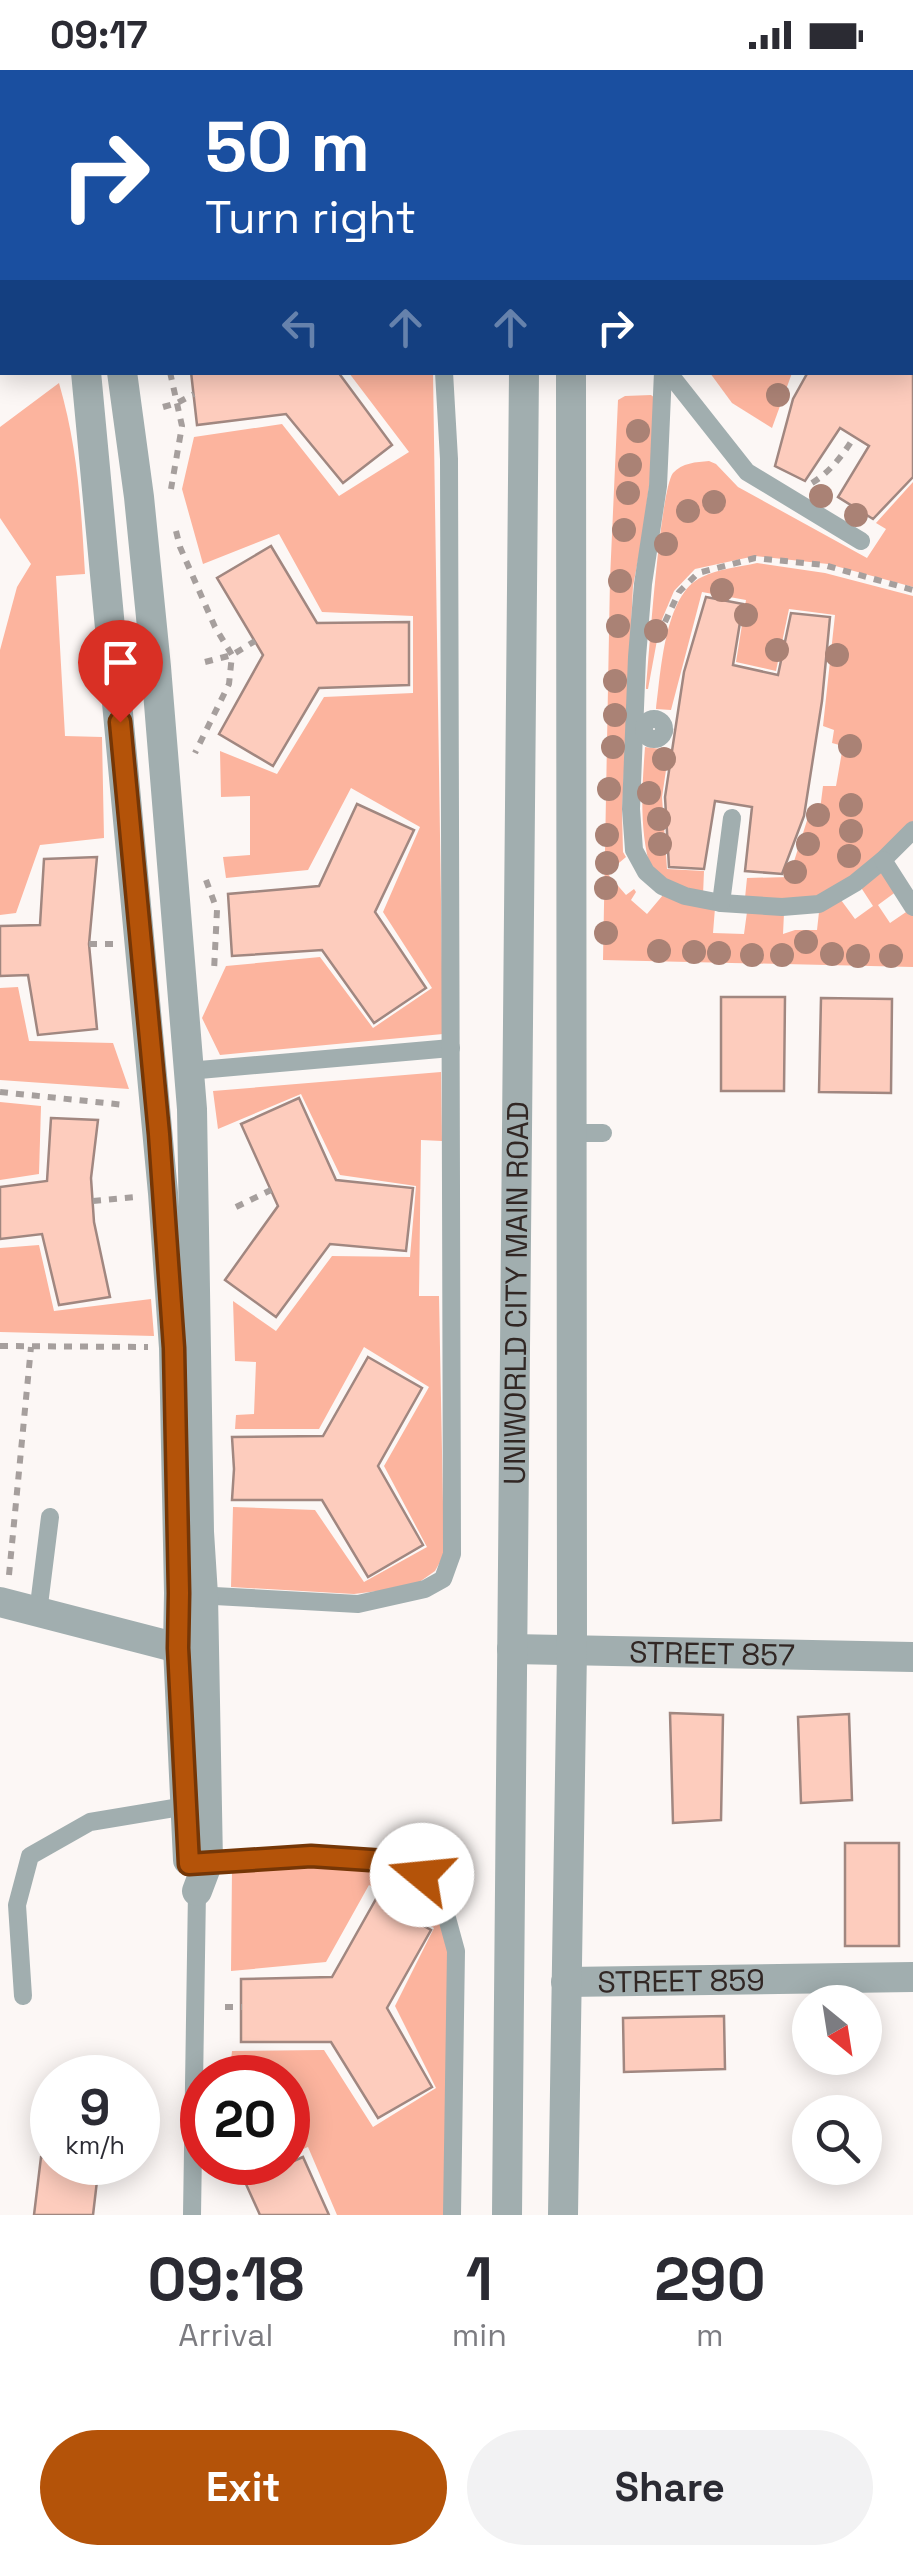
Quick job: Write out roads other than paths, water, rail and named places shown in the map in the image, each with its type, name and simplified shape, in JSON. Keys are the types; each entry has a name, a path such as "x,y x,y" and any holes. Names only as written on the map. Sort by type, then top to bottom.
{"street":[{"path":"86,375 156,1108 174,1348 191,1594 198,1872"},
{"path":"122,375 156,667 192,1109 199,1532 191,1594 178,1648 186,1806 198,1872"},
{"name":"UNIWORLD CITY MAIN ROAD","path":"507,2215 524,375"},
{"name":"UNIWORLD CITY MAIN ROAD","path":"564,2215 572,1650 571,375"},
{"path":"522,715 572,714"},
{"path":"3,1602 178,1648"},
{"name":"STREET 857","path":"512,1649 913,1657"},
{"name":"STREET 859","path":"566,1982 913,1977"}],"lane":[{"path":"191,1594 358,1604 425,1589 443,1579 452,1554 449,459 444,375"},
{"path":"666,375 658,486 643,584 638,657 640,729 631,809 634,850 646,872 662,886 685,896 782,908 819,904 855,883 913,830"},
{"path":"668,375 747,472 860,541"},
{"path":"640,729 655,719 670,731"},
{"path":"720,903 732,818"},
{"path":"882,860 913,907"},
{"path":"188,1071 451,1048"},
{"path":"572,1133 603,1133"},
{"path":"38,1613 50,1517"},
{"path":"23,1996 18,1905 30,1856 90,1822 186,1806"},
{"path":"192,2215 198,1872 311,1856 385,1861 422,1875 444,1907 456,1952 452,2215"}]}
